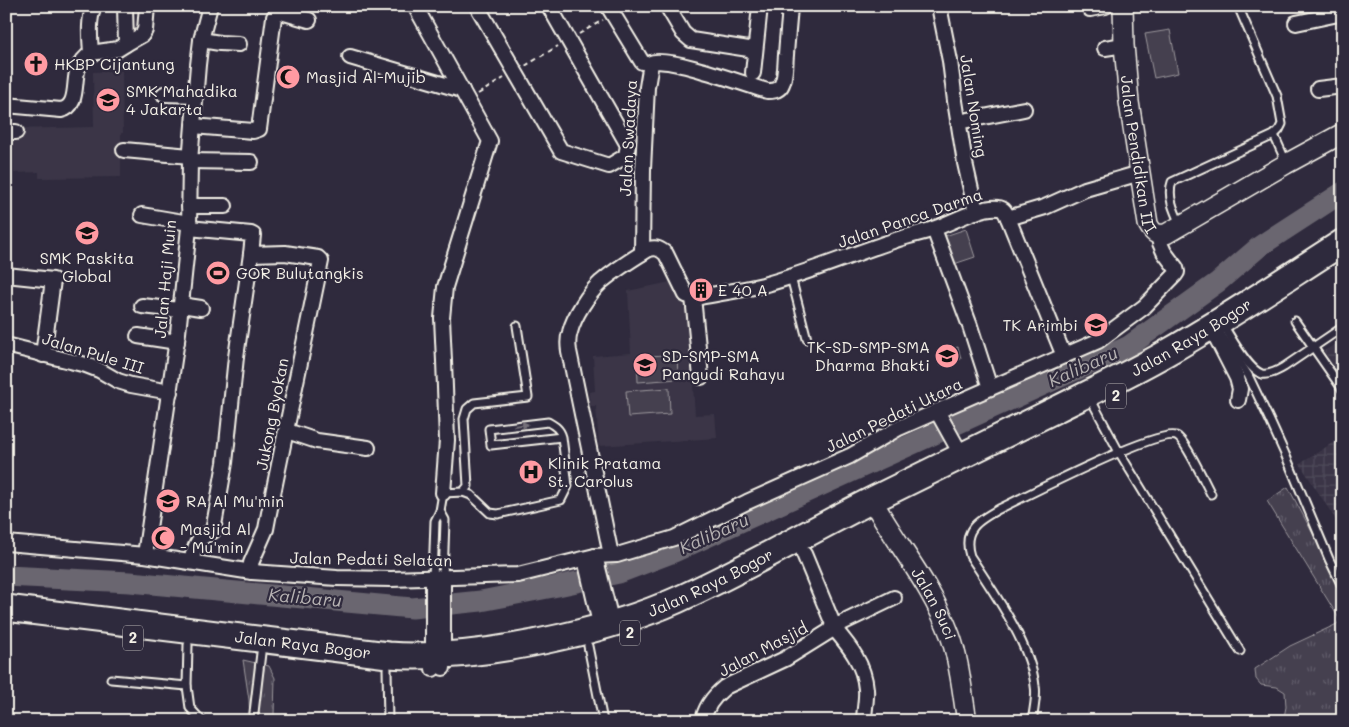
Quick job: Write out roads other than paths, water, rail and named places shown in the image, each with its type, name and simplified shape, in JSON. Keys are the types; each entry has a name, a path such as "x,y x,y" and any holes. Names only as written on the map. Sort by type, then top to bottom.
{"highway":[{"name":"Jalan Raya Bogor","path":"6,608 407,656 438,662 523,660 601,623 642,629 673,618 804,554 876,507 962,456 1178,364 1343,242"},
{"name":"Jalan Raya Bogor","path":"1222,332 1343,260"},
{"name":"Jalan Raya Bogor","path":"6,623 405,670 438,662 521,649 601,623 654,610 876,507 1091,400"}],"street":[{"path":"6,105 56,110 65,109 70,105 74,96 79,67 90,52 90,25 94,6"},
{"path":"125,6 126,44"},
{"path":"90,52 118,48 142,35 145,30 147,6"},
{"name":"Jalan Haji Muin","path":"145,555 177,342 189,226 190,158 198,65 201,40 210,6"},
{"path":"415,6 490,140 445,287 442,318 447,440 443,493"},
{"path":"477,6 561,151 609,166 626,156 628,145 548,6"},
{"path":"667,6 683,33 691,40 755,50"},
{"path":"753,73 760,6"},
{"name":"Jalan Swadaya","path":"642,253 647,87 651,63 656,60 676,63 767,90 777,90 780,88 784,76 790,6"},
{"name":"Jalan Noming","path":"939,6 950,61 958,122 976,212"},
{"path":"1090,9 1106,6"},
{"name":"Jalan Pendidikan III","path":"1123,6 1129,102 1148,224 1152,232 1158,235 1166,234 1343,133"},
{"path":"610,10 642,62"},
{"path":"194,126 253,131 258,129 274,17 281,12 309,20"},
{"path":"1296,23 1343,13"},
{"path":"201,40 238,44"},
{"path":"1105,48 1124,45"},
{"path":"350,57 465,95"},
{"path":"1318,89 1343,86"},
{"path":"164,94 196,95"},
{"path":"958,122 1024,109"},
{"path":"124,150 190,158 251,162"},
{"path":"1064,356 1008,218 1045,207 1085,189 1140,172"},
{"path":"189,206 225,206"},
{"name":"Jalan Panca Darma","path":"689,294 752,288 791,277 894,240 934,229 976,212 1001,208 1006,212 1008,218"},
{"path":"142,215 189,226 252,235 236,357 225,463 213,531 202,536 196,545 191,561"},
{"path":"934,229 970,326 990,388"},
{"name":"Jalan Pedati Utara","path":"591,564 611,555 617,556 674,538 747,502 850,456 899,428 1098,340 1144,307 1177,272 1164,252 1158,235"},
{"path":"611,555 568,341 570,331 594,289 642,253 649,249 660,249 666,254 689,294 701,377"},
{"name":"Jukong Byokan","path":"250,254 285,254 318,258 321,261 266,529 252,563 252,572"},
{"path":"6,275 53,280 43,355"},
{"path":"142,306 201,308"},
{"path":"1222,332 1240,389 1238,400"},
{"path":"138,336 177,342"},
{"name":"Jalan Pule III","path":"6,345 86,365 118,381 131,385 170,392"},
{"path":"937,411 962,456"},
{"path":"287,430 317,441 368,448"},
{"name":"Jalan Suci","path":"876,507 918,584 943,619 954,647 967,721"},
{"name":"Jalan Pedati Selatan","path":"6,543 145,555 252,572 438,585 591,564"},
{"path":"804,554 833,625 853,651 860,665 866,689 864,721"},
{"path":"591,564 601,623"},
{"path":"438,585 438,662"},
{"name":"Jalan Masjid","path":"703,721 707,708 716,694 725,687 785,660 822,637 830,631 833,625 840,624 894,598"}],"lane":[{"path":"1180,225 1170,194 1172,182 1274,135 1282,124 1277,96 1238,6"},
{"path":"1274,135 1286,164"},
{"path":"791,277 807,338"},
{"path":"1295,321 1343,390"},
{"path":"463,492 468,486 464,419 467,409 474,403 528,397 517,326"},
{"path":"1222,332 1248,362 1262,374 1279,370 1343,328"},
{"path":"1222,332 1248,375 1270,421 1329,560 1343,588"},
{"path":"1091,400 1119,452 1240,651"},
{"path":"438,585 445,520 440,511 443,493 463,492 471,495 490,513 498,514 561,500 568,486 562,437 556,427 548,422 489,429 492,445 562,437"},
{"path":"1033,716 1036,688 1030,662 1009,618 970,556 967,539 971,530 986,516 1119,452 1163,436 1174,435 1183,441 1211,494"},
{"path":"601,623 603,721"},
{"path":"188,645 187,686 190,708 202,721"},
{"path":"253,721 261,652"},
{"path":"387,669 388,721"},
{"path":"111,679 187,686"}],"waterway":[{"name":"Kalibaru","path":"6,576 130,582 412,608 481,601 619,573 674,552 1129,346 1218,282 1260,246 1343,192"}],"place":[{"name":"HKBP Cijantung","path":"36,64"},
{"name":"Masjid Al-Mujib","path":"288,77"},
{"name":"SMK Mahadika 4 Jakarta","path":"108,100"},
{"name":"SMK Paskita Global","path":"87,233"},
{"name":"GOR Bulutangkis","path":"218,273"},
{"name":"E 40 A","path":"701,290"},
{"name":"TK Arimbi","path":"1096,325"},
{"name":"TK-SD-SMP-SMA Dharma Bhakti","path":"947,356"},
{"name":"SD-SMP-SMA Pangudi Rahayu","path":"645,365"},
{"name":"Klinik Pratama St. Carolus","path":"531,472"},
{"name":"RA Al Mu'min","path":"168,501"},
{"name":"Masjid Al - Mu'min","path":"163,538"}]}
